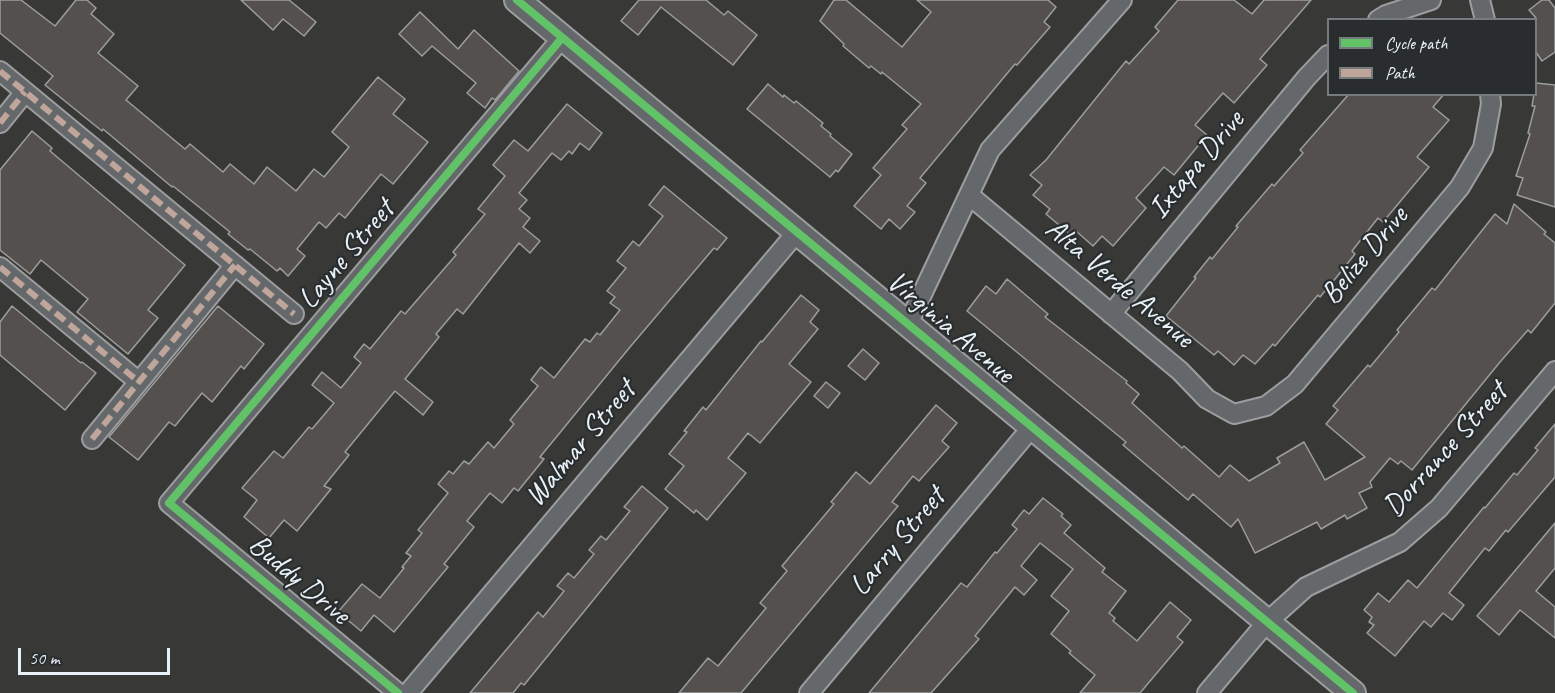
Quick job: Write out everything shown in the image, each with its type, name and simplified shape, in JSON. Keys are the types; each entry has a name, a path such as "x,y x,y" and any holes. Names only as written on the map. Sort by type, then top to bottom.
{"street":[{"name":"Virginia Avenue","path":"517,0 1353,693"},
{"path":"908,324 990,150 1122,0"},
{"path":"1381,18 1431,0"},
{"path":"1480,0 1484,18"},
{"name":"Layne Street","path":"169,503 562,38"},
{"name":"Ixtapa Drive","path":"1111,314 1308,76 1327,57"},
{"path":"0,71 294,314"},
{"path":"0,123 25,92"},
{"name":"Belize Drive","path":"1234,414 1266,406 1295,384 1460,187 1483,148 1491,104 1490,96"},
{"name":"Alta Verde Avenue","path":"969,195 1180,371 1207,399 1234,414"},
{"name":"Walmar Street","path":"408,693 797,232"},
{"path":"92,439 235,265"},
{"path":"0,267 139,382"},
{"name":"Dorrance Street","path":"1207,693 1267,622 1306,587 1400,542 1439,508 1555,371"},
{"name":"Larry Street","path":"809,693 1032,427"},
{"name":"Buddy Drive","path":"169,503 398,693"}],"building":[{"path":"0,0 21,0 55,26 76,0 87,0 96,8 91,14 114,34 98,53 138,86 126,100 185,149 190,144 223,172 230,164 254,184 267,167 296,191 314,169 324,177 349,147 332,132 378,77 405,99 393,114 428,142 393,184 381,174 345,218 339,213 326,228 319,222 297,249 305,256 288,276 280,268 277,271 250,249 248,250 228,234 230,232 45,85 53,76 0,33"},
{"path":"241,0 289,0 316,22 304,36 283,19 273,30"},
{"path":"639,0 706,0 724,15 728,11 757,35 733,65 661,7 638,35 621,21"},
{"path":"834,0 846,0 902,47 931,12 917,0 1048,0 1056,7 1044,22 1050,27 1017,65 1015,64 920,178 926,183 907,206 915,212 900,229 889,219 881,229 854,206 881,175 873,168 907,129 902,125 921,104 882,72 881,74 871,66 869,68 843,46 844,44 820,21"},
{"path":"1178,0 1234,0 1252,14 1264,0 1311,0 1260,59 1267,65 1234,103 1223,93 1195,125 1207,135 1174,175 1164,167 1136,198 1146,208 1113,246 1102,236 1093,246 1076,231 1072,236 1046,214 1050,209 1033,195 1042,185 1030,175 1046,160 1126,61 1129,64 1159,31 1155,27"},
{"path":"1542,0 1549,0 1555,8 1555,52 1542,61 1537,54 1537,18 1529,10"},
{"path":"420,12 458,49 474,30 519,71 495,100 492,98 485,108 467,93 476,83 432,46 422,56 399,34"},
{"path":"1537,83 1555,85 1555,207 1517,195 1523,178 1516,176 1530,134 1528,133 1535,106 1532,106 1534,96 1537,96"},
{"path":"768,84 783,97 784,95 794,103 796,101 823,123 821,126 831,134 830,136 852,154 838,172 836,170 830,177 747,109"},
{"path":"1347,96 1442,96 1433,107 1449,120 1417,157 1429,167 1383,222 1378,218 1352,251 1355,254 1320,297 1318,295 1275,346 1273,344 1255,364 1243,355 1234,365 1218,351 1214,355 1166,316 1210,257 1212,259 1238,227 1236,226 1272,184 1274,186 1303,153 1300,150"},
{"path":"567,104 602,133 589,150 580,143 572,154 569,151 561,160 552,153 519,193 527,200 519,209 530,218 523,227 540,241 530,253 519,243 463,314 457,309 436,334 439,337 405,379 433,402 423,415 395,391 345,452 349,455 324,486 331,489 297,531 284,520 269,538 244,517 257,500 242,488 274,451 283,458 309,427 312,429 334,403 312,385 322,372 341,388 361,363 354,357 364,344 370,349 401,311 405,314 456,255 453,252 485,214 478,209 505,176 493,165 514,140 528,151"},
{"path":"32,131 52,148 50,151 185,265 148,310 158,318 128,354 77,312 88,299 41,260 30,274 0,250 0,170"},
{"path":"664,186 727,238 717,250 714,248 630,347 540,457 544,459 518,491 514,488 502,503 490,493 467,521 474,527 444,564 448,567 394,632 374,615 361,631 338,612 362,584 380,598 404,568 402,567 411,556 406,553 422,533 418,530 448,493 438,484 449,471 453,474 464,461 469,464 488,442 494,448 514,424 510,420 538,386 531,380 541,367 554,378 585,339 590,342 597,333 600,335 620,310 610,303 615,297 607,291 626,268 617,261 633,241 639,246 663,216 649,205"},
{"path":"1514,204 1555,243 1555,303 1531,333 1528,330 1500,362 1412,470 1401,461 1398,464 1390,458 1370,482 1372,487 1359,493 1367,508 1347,519 1345,515 1321,529 1317,522 1255,553 1238,519 1231,527 1193,494 1188,500 1123,445 1126,442 967,311 986,286 996,294 1007,279 1048,314 1045,317 1127,381 1126,383 1139,394 1132,403 1182,448 1184,446 1219,477 1230,465 1249,481 1280,463 1277,458 1304,442 1325,480 1365,457 1326,424 1338,410 1333,406 1368,365 1370,367 1432,288 1435,290 1495,214 1507,224"},
{"path":"801,295 819,310 810,322 818,329 789,364 811,382 760,443 748,433 728,458 746,473 707,520 696,510 694,513 665,489 684,466 669,454 703,407 706,410"},
{"path":"12,306 96,373 65,410 0,355 0,322"},
{"path":"218,306 264,344 244,369 241,366 212,402 202,393 175,426 169,422 138,460 109,437"},
{"path":"863,349 879,363 865,380 848,366"},
{"path":"826,382 840,393 828,408 814,396"},
{"path":"936,405 957,423 942,441 949,447 919,481 913,476 892,502 898,506 741,693 679,693 708,658 718,666 766,608 760,603 787,571 782,566 834,504 831,502 856,472 870,484"},
{"path":"1555,424 1555,477 1508,532 1506,530 1489,551 1485,548 1449,593 1464,605 1452,620 1443,613 1431,627 1424,621 1395,656 1367,633 1374,625 1369,622 1372,617 1364,610 1378,593 1389,602 1408,580 1417,588 1514,473 1517,475 1538,450 1535,448"},
{"path":"642,486 668,508 524,685 521,683 513,693 470,693 538,612 543,617 564,591 557,586 568,573 574,578 594,554 589,550 601,536 606,540 630,511 624,507"},
{"path":"1043,498 1063,514 1061,516 1071,525 1064,533 1105,568 1102,572 1126,591 1109,613 1115,618 1113,621 1137,641 1170,602 1191,620 1177,637 1183,642 1140,693 1080,693 1095,675 1051,634 1069,611 1051,596 1073,569 1040,543 1021,566 1037,580 1024,595 1015,587 975,636 979,639 931,693 869,693 961,583 967,587 995,552 997,553 1017,529 1012,525 1024,510 1029,514"},
{"path":"1555,523 1555,568 1536,591 1555,607 1555,638 1520,610 1499,635 1477,616"}],"marked path":[{"path":"0,71 294,314"},
{"path":"0,123 25,92"},
{"path":"92,439 235,265"},
{"path":"0,267 139,382"}],"cycle path":[{"path":"517,0 1353,693"},
{"path":"398,693 169,503 562,38"}]}
